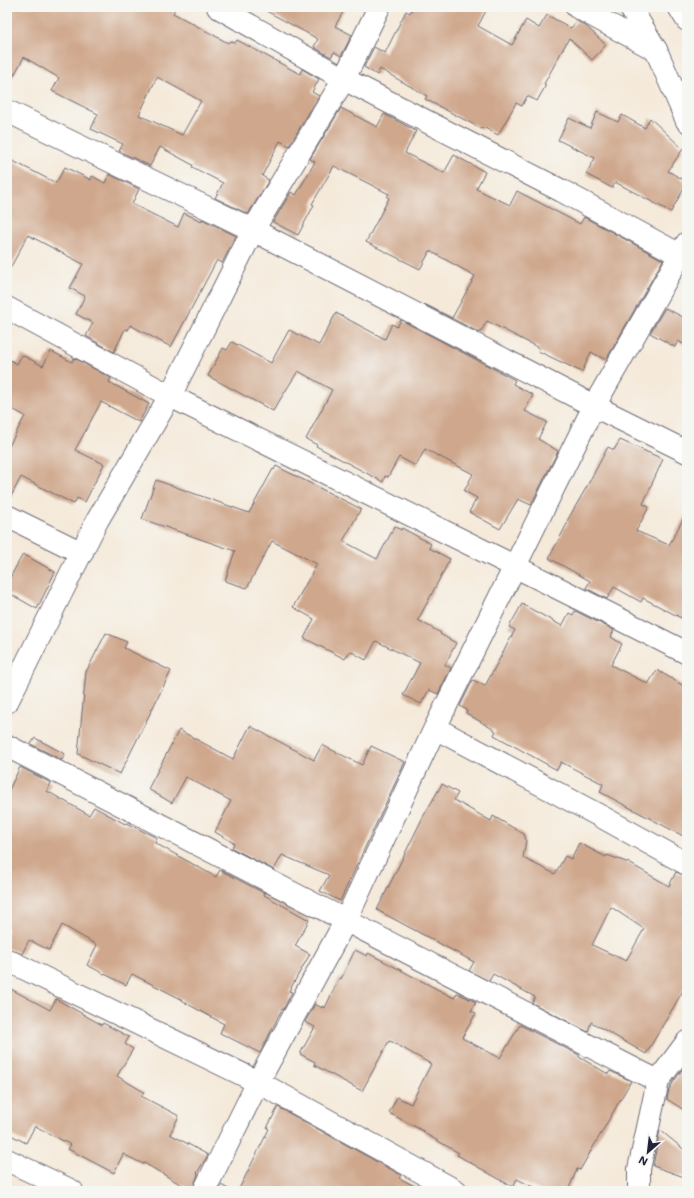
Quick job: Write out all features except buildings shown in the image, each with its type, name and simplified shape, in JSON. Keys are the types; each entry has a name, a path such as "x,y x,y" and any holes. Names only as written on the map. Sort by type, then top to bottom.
{"main road":[{"path":"204,1191 258,1082 346,920 434,728 594,406 684,249 562,191 344,79 218,7"},
{"path":"7,702 12,680 82,553 97,521 170,396 253,230 344,79 379,7"},
{"path":"577,7 656,50"},
{"path":"630,7 656,50 687,121"},
{"path":"679,7 687,20"},
{"path":"7,111 253,230 594,406 687,452"},
{"path":"7,308 170,396 687,653"},
{"path":"7,516 82,553"},
{"path":"434,728 602,816 687,864"},
{"path":"7,746 346,920 494,998 658,1081"},
{"path":"7,960 258,1082 456,1191"},
{"path":"639,1191 639,1169 658,1081 687,1042"},
{"path":"7,1160 72,1191"}]}
